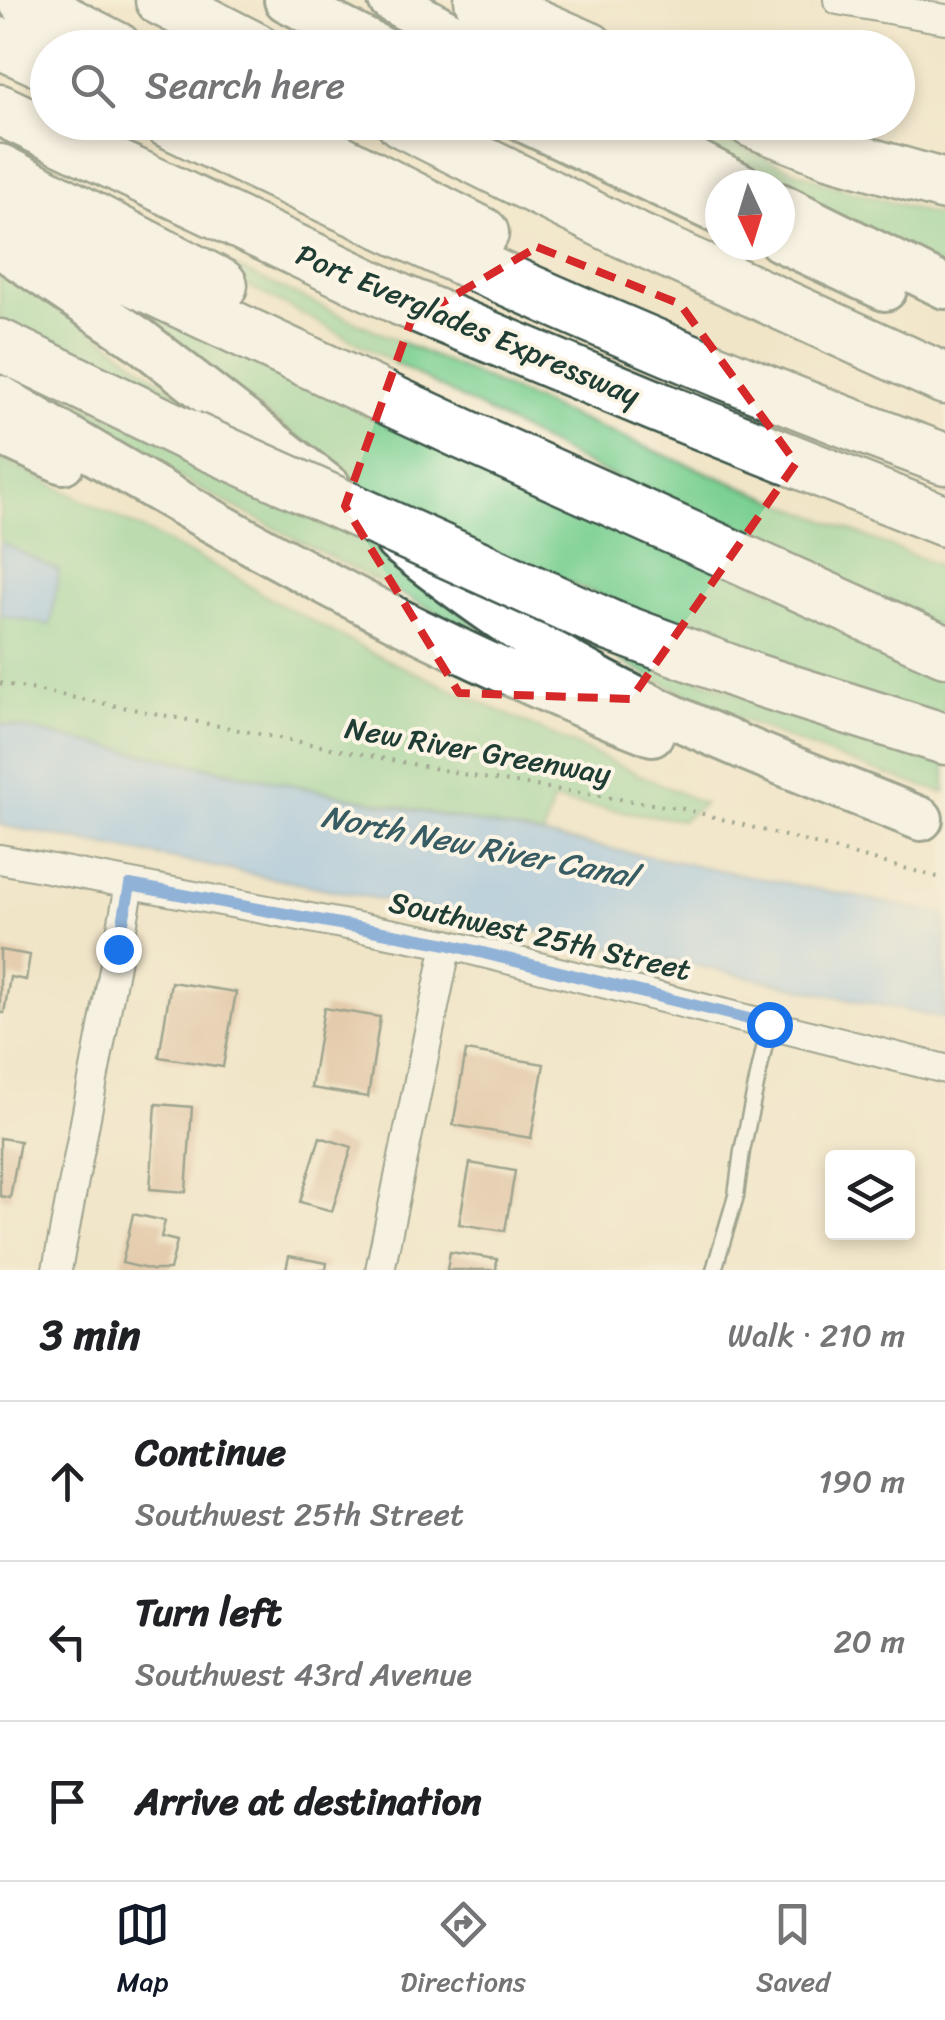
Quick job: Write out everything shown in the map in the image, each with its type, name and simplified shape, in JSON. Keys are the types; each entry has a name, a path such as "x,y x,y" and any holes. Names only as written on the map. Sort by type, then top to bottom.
{"highway":[{"path":"24,0 82,30"},
{"path":"162,0 220,30"},
{"path":"480,0 549,30"},
{"path":"534,0 579,30"},
{"path":"0,43 30,57"},
{"name":"Port Everglades Expressway","path":"0,110 30,124"},
{"name":"Port Everglades Expressway","path":"63,140 402,300 945,521"},
{"path":"207,140 545,295 783,396 945,459"},
{"path":"301,140 744,361 945,447"},
{"path":"438,140 623,232 945,379"},
{"path":"798,140 945,185"},
{"path":"0,170 468,414 681,532"},
{"path":"0,218 945,650"},
{"path":"0,345 189,436 611,626 754,679 945,739"}],"main road":[{"path":"286,0 345,30"},
{"path":"390,0 444,30"},
{"path":"566,140 705,205"},
{"path":"653,140 712,170"},
{"path":"795,213 945,288"},
{"path":"0,246 140,340 446,580 570,664 714,735 933,822"},
{"path":"795,247 945,316"},
{"path":"0,397 277,557 439,640 610,718 709,756 933,822"},
{"path":"0,434 277,557"}],"street":[{"path":"838,0 882,4 945,19"},
{"name":"Southwest 25th Street","path":"0,860 447,944 945,1069"},
{"path":"57,1270 130,885"},
{"path":"380,1270 447,944"}],"lane":[{"path":"714,1270 736,1196 769,1024"}],"path":[{"name":"New River Greenway","path":"0,683 482,778 684,809 945,879"}],"highlighted area":[{"path":"537,247 680,304 796,463 631,699 459,693 345,506 411,321"}],"green space":[{"path":"683,140 723,140 794,170 743,170"},
{"path":"795,170 825,183 945,218 945,271 795,196"},
{"path":"41,182 522,395 945,568 945,637 582,462"},
{"path":"0,267 82,322 242,442 0,331"},
{"path":"82,275 945,669 945,725 902,713 409,521"},
{"path":"29,378 346,525 509,650 194,486 25,385"},
{"path":"0,458 240,579 372,653 704,804 682,820 553,801 543,836 0,724 0,615 50,625 59,571 0,542"},
{"path":"587,642 945,761 945,793 762,728 673,688"}],"water":[{"path":"0,542 59,571 50,625 0,615"},
{"name":"North New River Canal","path":"0,724 400,808 945,914 945,1019 435,910 0,825"}],"building":[{"path":"0,950 30,955 26,980 10,977 4,1013 0,1013"},
{"path":"171,982 236,992 223,1067 159,1057"},
{"path":"324,1008 380,1017 368,1097 311,1088"},
{"path":"466,1051 544,1064 531,1138 453,1125"},
{"path":"156,1104 192,1107 186,1192 150,1189"},
{"path":"320,1137 352,1147 332,1211 300,1202"},
{"path":"0,1138 20,1141 10,1198 0,1196"},
{"path":"470,1163 515,1171 505,1231 459,1224"},
{"path":"133,1214 165,1221 161,1237 177,1241 170,1270 122,1263"},
{"path":"450,1252 497,1259 496,1270 447,1270"},
{"path":"289,1256 327,1263 326,1270 286,1270"}],"route":[{"path":"118,949 130,885 447,944 769,1024"}]}
